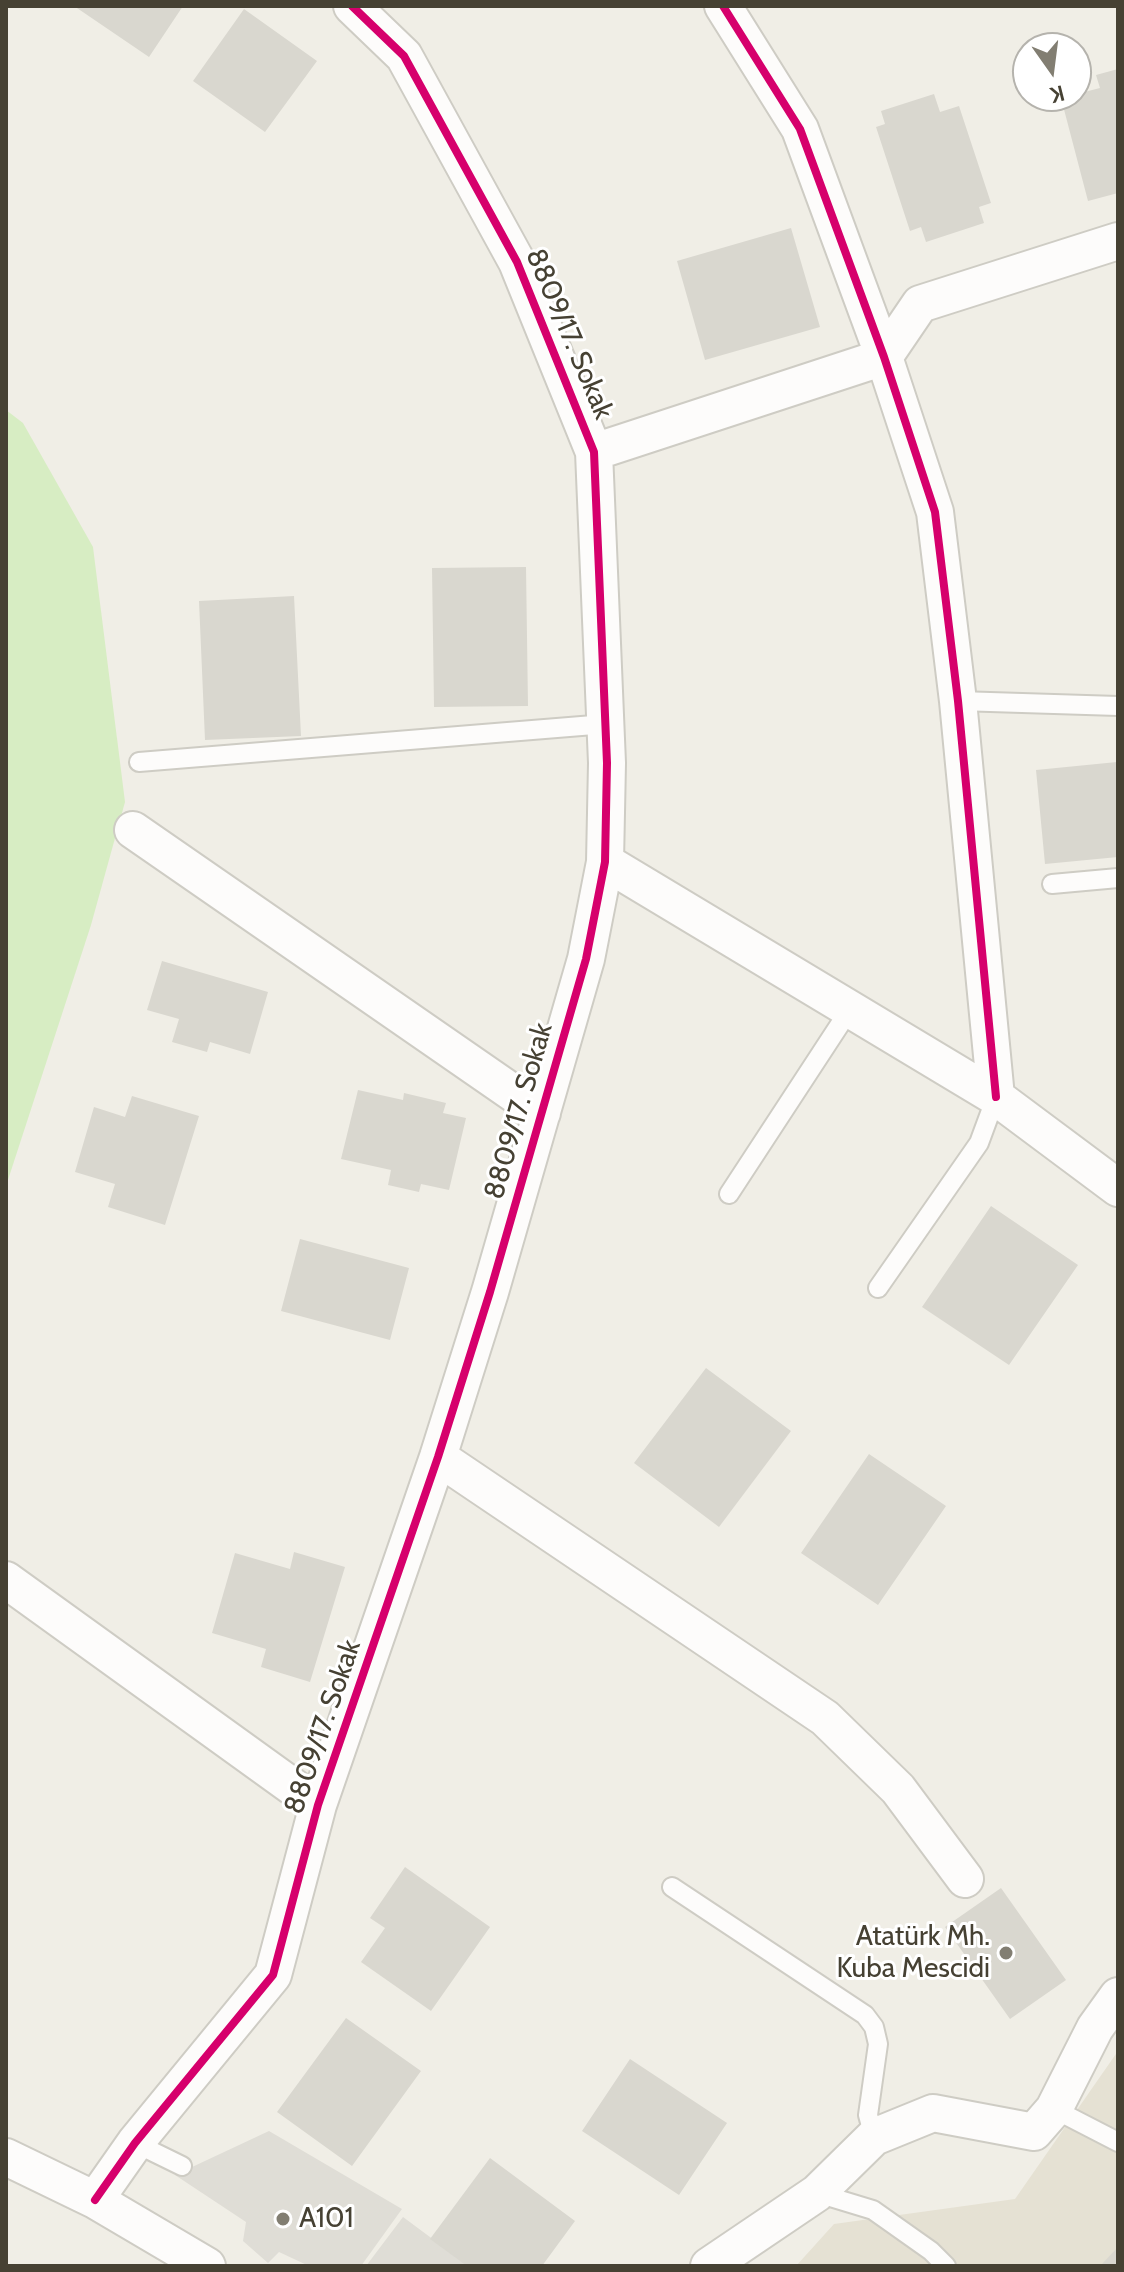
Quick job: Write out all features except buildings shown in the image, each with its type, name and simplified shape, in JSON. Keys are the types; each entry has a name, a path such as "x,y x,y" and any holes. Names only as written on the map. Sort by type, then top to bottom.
{"street":[{"name":"8809/17. Sokak","path":"95,2200 135,2143 273,1975 318,1805 438,1457 542,1113 586,959 605,862 606,724 594,452 517,262 404,56 352,6"},
{"path":"723,6 800,129 884,357 935,512 958,701 996,1097"},
{"path":"594,452 884,357 920,304 1118,241"},
{"path":"133,830 542,1113"},
{"path":"605,862 996,1097 1118,1188"},
{"path":"438,1457 825,1718 898,1789 965,1879"},
{"path":"6,1580 318,1805"},
{"path":"709,2266 817,2193 874,2137 933,2113 1034,2132 1054,2109 1095,2028 1118,1996"},
{"path":"6,2157 95,2200 207,2266"}],"lane":[{"path":"958,701 1118,706"},
{"path":"139,762 606,724"},
{"path":"1052,884 1118,878"},
{"path":"729,1194 850,1009"},
{"path":"878,1288 979,1143 996,1097"},
{"path":"672,1887 865,2015 874,2027 878,2044 868,2115 874,2137"},
{"path":"1054,2109 1118,2142"},
{"path":"135,2143 182,2166"},
{"path":"817,2193 873,2210 931,2251 946,2266"}],"shaded area":[{"path":"1118,2051 1118,2266 796,2266 834,2224 1015,2199"},
{"path":"269,2131 402,2209 361,2266 309,2266 279,2252 268,2263 243,2241 246,2222 175,2175"},
{"path":"403,2217 469,2266 366,2266"}],"green space":[{"path":"6,410 23,423 93,547 125,802 91,925 6,1186"}],"cycle path":[{"path":"95,2200 135,2143 273,1975 318,1805 438,1457 490,1292 586,959 605,862 607,763 594,452 517,262 404,56 352,6"},
{"path":"723,6 800,129 884,357 935,512 958,701 996,1097"}],"place":[{"name":"Atatürk Mh. Kuba Mescidi","path":"1006,1953"},
{"name":"A101","path":"283,2219"}]}
